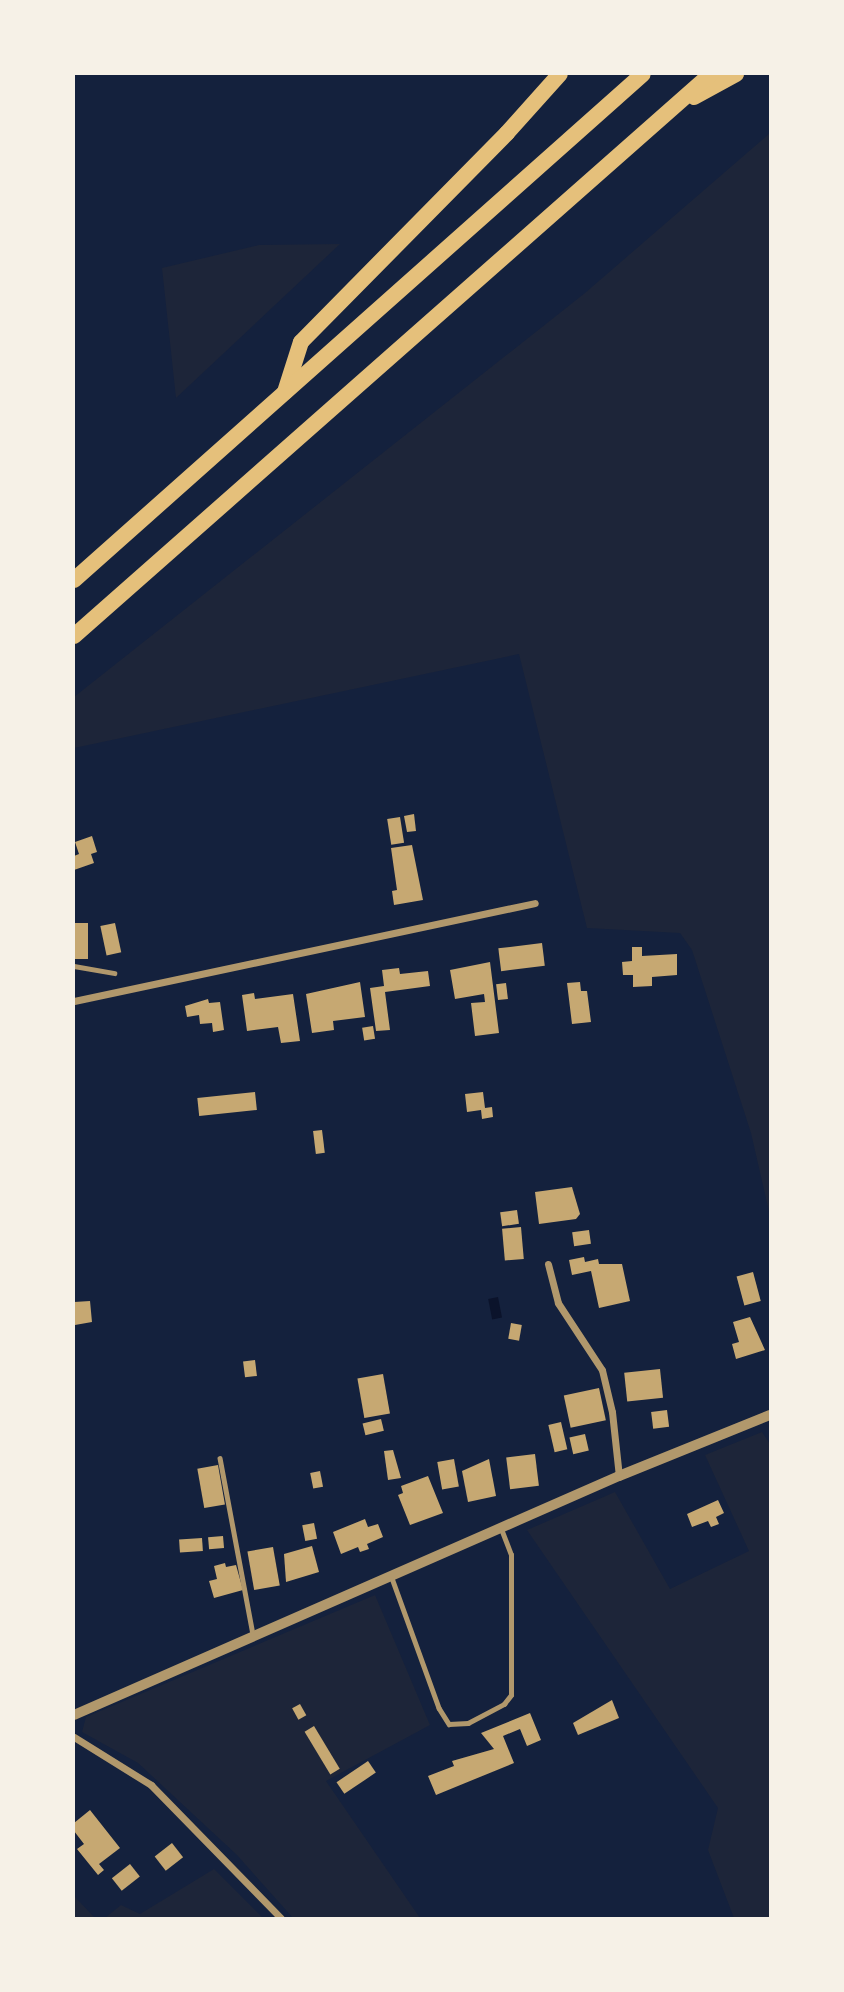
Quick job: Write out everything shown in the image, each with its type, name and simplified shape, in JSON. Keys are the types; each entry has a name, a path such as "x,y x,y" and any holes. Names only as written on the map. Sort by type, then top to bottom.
{"highway":[{"path":"285,392 300,342 499,142 560,74"},
{"path":"74,580 642,74"},
{"path":"74,636 711,74"},
{"path":"671,110 736,74"}],"street":[{"path":"74,1000 535,904"},
{"path":"548,1264 558,1303 602,1370 612,1412 618,1476"},
{"path":"74,1715 254,1639 618,1476 771,1415"},
{"path":"74,1737 151,1785 281,1919"}],"lane":[{"path":"74,966 114,973"},
{"path":"220,1458 254,1639"},
{"path":"392,1577 439,1708 449,1724 468,1723 504,1704 511,1695 511,1555 501,1528"}],"shaded area":[{"path":"770,133 770,1216 751,1133 692,950 680,933 587,928 519,654 74,748 74,697 585,293"},
{"path":"340,244 176,398 162,268 259,245"},
{"path":"498,1297 502,1318 492,1320 488,1299"},
{"path":"762,1432 770,1444 770,1918 734,1918 708,1850 718,1808 527,1530 615,1492 670,1589 749,1551 705,1455"},
{"path":"375,1595 430,1725 326,1781 420,1918 293,1918 237,1855 138,1763 82,1732 86,1717"},
{"path":"214,1869 263,1918 105,1918 121,1905 140,1914"},
{"path":"74,1896 95,1918 74,1918"}],"building":[{"path":"414,814 416,831 407,832 404,816"},
{"path":"400,817 404,843 391,845 387,819"},
{"path":"92,836 97,852 91,854 94,863 74,870 74,856 79,854 75,842"},
{"path":"412,845 423,900 394,905 392,891 397,890 391,848"},
{"path":"74,923 88,923 88,959 74,959"},
{"path":"115,923 121,952 107,955 100,926"},
{"path":"542,943 545,966 501,971 498,948"},
{"path":"632,947 642,947 642,956 677,954 677,975 652,977 652,986 633,987 633,975 623,975 622,962 632,961"},
{"path":"490,962 499,1033 475,1036 471,1003 485,1002 484,994 455,999 450,970"},
{"path":"399,968 400,974 428,971 430,986 385,992 390,1030 376,1031 370,988 384,986 382,970"},
{"path":"360,982 365,1017 333,1021 334,1030 312,1033 306,994"},
{"path":"580,982 581,991 587,991 591,1022 572,1024 567,983"},
{"path":"506,983 508,999 498,1000 496,984"},
{"path":"254,993 255,999 293,994 300,1041 281,1043 278,1027 247,1031 242,995"},
{"path":"208,999 209,1003 220,1002 224,1030 213,1032 212,1023 200,1024 199,1015 187,1017 185,1006"},
{"path":"373,1026 375,1039 364,1041 362,1028"},
{"path":"255,1092 257,1110 199,1116 197,1098"},
{"path":"483,1092 485,1108 492,1107 493,1117 482,1119 481,1110 467,1112 465,1094"},
{"path":"322,1130 325,1153 316,1154 313,1131"},
{"path":"572,1187 580,1214 576,1219 539,1224 535,1192"},
{"path":"517,1210 519,1224 502,1226 500,1212"},
{"path":"521,1227 524,1259 505,1261 502,1229"},
{"path":"589,1230 591,1244 574,1246 572,1232"},
{"path":"584,1257 585,1262 598,1259 599,1264 622,1264 630,1301 599,1308 591,1271 572,1275 569,1260"},
{"path":"753,1272 761,1301 744,1305 737,1276"},
{"path":"90,1301 92,1322 75,1325 74,1302"},
{"path":"750,1317 765,1350 736,1359 732,1344 739,1342 733,1322"},
{"path":"511,1323 522,1325 519,1341 508,1339"},
{"path":"255,1360 257,1376 245,1377 243,1361"},
{"path":"660,1369 663,1398 627,1402 624,1373"},
{"path":"383,1374 390,1413 364,1418 357,1379"},
{"path":"599,1388 606,1420 571,1428 564,1395"},
{"path":"667,1410 669,1427 653,1429 651,1412"},
{"path":"381,1419 384,1431 365,1435 363,1424"},
{"path":"561,1422 567,1449 555,1452 548,1425"},
{"path":"585,1434 589,1451 573,1454 569,1438"},
{"path":"393,1450 401,1478 388,1480 384,1451"},
{"path":"535,1454 539,1486 510,1489 506,1458"},
{"path":"454,1459 459,1487 442,1490 437,1462"},
{"path":"489,1459 496,1496 468,1502 462,1471"},
{"path":"218,1465 225,1504 204,1508 197,1469"},
{"path":"320,1471 323,1487 313,1489 310,1473"},
{"path":"428,1476 443,1513 410,1525 398,1495 403,1493 401,1486"},
{"path":"718,1500 724,1513 716,1517 719,1524 711,1527 708,1521 692,1527 687,1514"},
{"path":"365,1519 368,1527 378,1524 383,1537 367,1544 369,1549 360,1552 358,1547 341,1554 333,1532"},
{"path":"314,1523 317,1539 305,1541 302,1525"},
{"path":"223,1536 224,1548 209,1549 208,1537"},
{"path":"202,1538 203,1551 180,1553 179,1540"},
{"path":"312,1546 319,1572 286,1582 284,1554"},
{"path":"273,1547 280,1585 254,1590 247,1552"},
{"path":"225,1563 226,1567 236,1565 243,1590 214,1598 209,1581 217,1579 214,1566"},
{"path":"612,1700 619,1718 578,1735 573,1723"},
{"path":"300,1704 306,1715 298,1720 292,1708"},
{"path":"530,1713 541,1740 527,1746 520,1729 503,1736 514,1763 436,1795 428,1776 454,1766 452,1761 494,1749 481,1733"},
{"path":"314,1726 340,1769 330,1775 305,1732"},
{"path":"368,1761 376,1773 344,1794 336,1782"},
{"path":"90,1810 120,1848 99,1864 104,1870 98,1875 77,1849 84,1844 74,1831 74,1823"},
{"path":"172,1843 183,1857 166,1871 155,1857"},
{"path":"130,1864 140,1877 122,1891 112,1878"}]}
